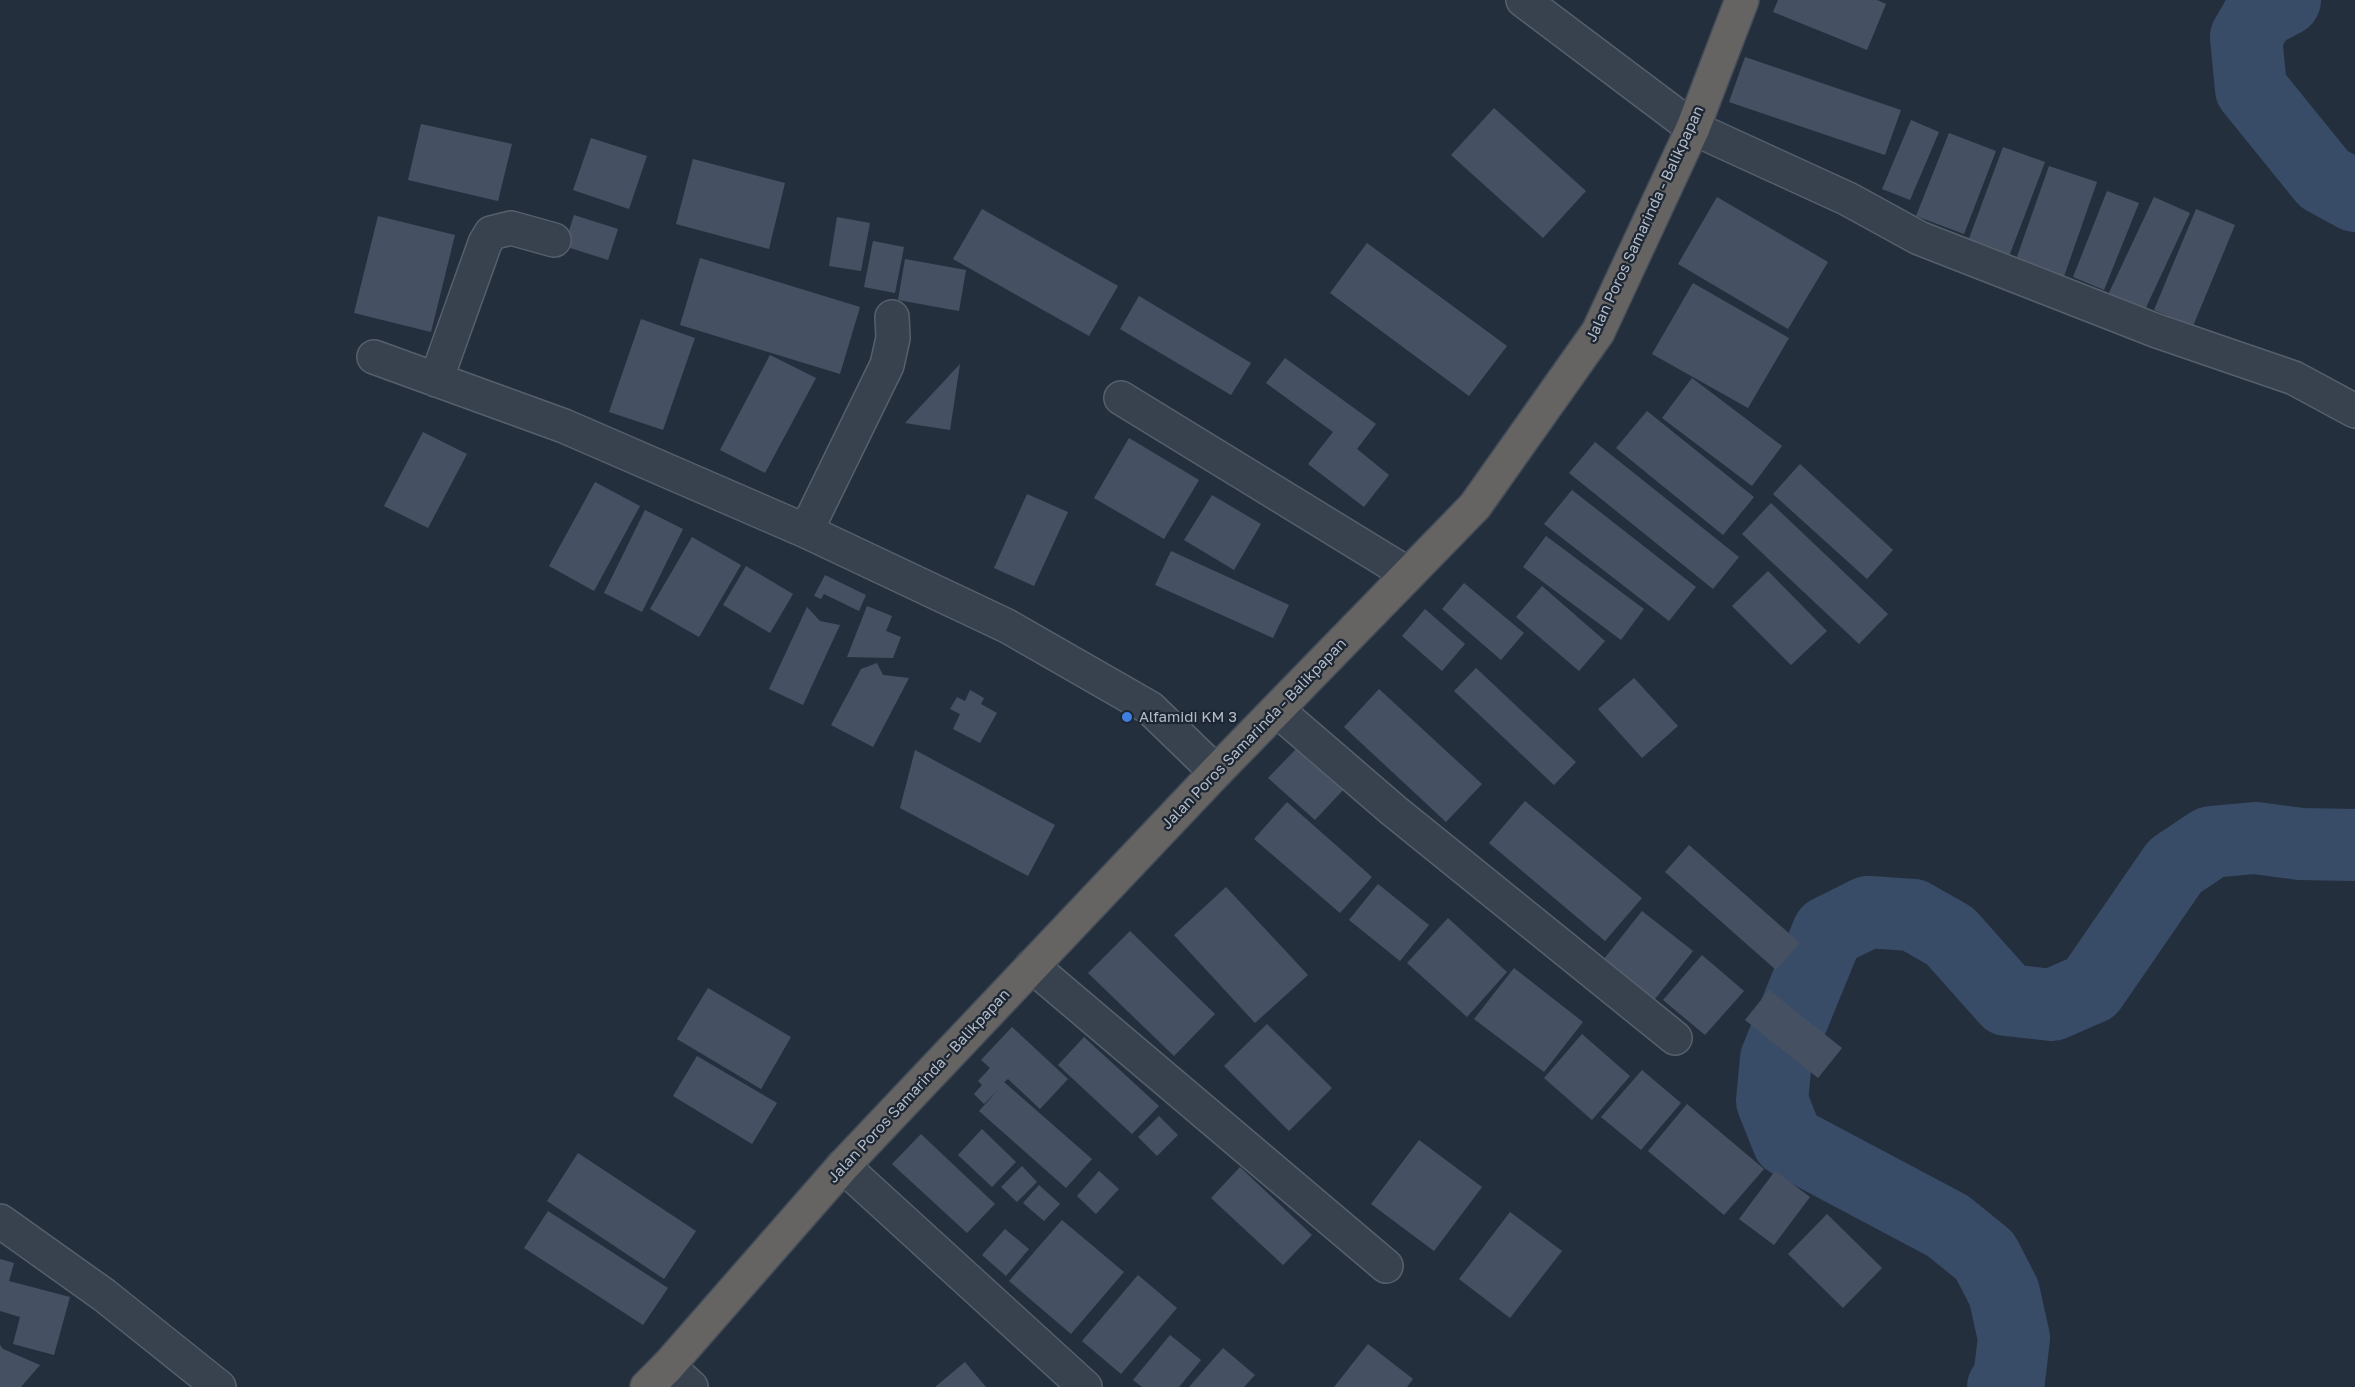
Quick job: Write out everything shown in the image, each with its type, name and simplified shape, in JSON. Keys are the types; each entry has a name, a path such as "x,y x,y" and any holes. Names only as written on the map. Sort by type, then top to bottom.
{"highway":[{"name":"Jalan Poros Samarinda - Balikpapan","path":"669,1380 843,1166 1216,772 1475,506 1598,332 1693,128 1742,0"}],"street":[{"path":"1522,0 1693,128 1848,199 1919,238 2157,331 2294,378 2355,411"},
{"path":"436,380 485,243 491,233 511,228 554,240"},
{"path":"806,531 887,365 893,338 892,317"},
{"path":"374,357 564,426 806,531 1007,627 1150,708 1216,772"},
{"path":"1121,398 1408,574"},
{"path":"1277,710 1393,810 1675,1038"},
{"path":"1032,966 1386,1266"},
{"path":"843,1166 1085,1387"},
{"path":"0,1221 104,1295 219,1387"}],"building":[{"path":"1778,0 1877,0 1886,4 1867,50 1773,12"},
{"path":"1745,57 1901,110 1885,155 1729,102"},
{"path":"1494,108 1586,191 1543,238 1451,155"},
{"path":"1911,120 1939,132 1910,200 1882,189"},
{"path":"421,124 512,144 498,201 408,180"},
{"path":"1949,133 1996,151 1964,234 1916,216"},
{"path":"591,138 647,156 629,209 573,190"},
{"path":"2003,147 2045,162 2005,267 1964,252"},
{"path":"693,159 785,183 769,249 676,224"},
{"path":"2049,166 2097,182 2061,285 2013,268"},
{"path":"2107,191 2139,203 2104,290 2073,277"},
{"path":"1717,197 1828,262 1788,329 1678,264"},
{"path":"2154,197 2190,213 2143,314 2107,297"},
{"path":"982,209 1118,286 1089,336 953,259"},
{"path":"2196,209 2235,225 2193,326 2154,310"},
{"path":"574,215 618,229 608,260 564,246"},
{"path":"378,216 455,235 431,332 354,313"},
{"path":"837,217 870,223 861,271 829,266"},
{"path":"873,241 904,247 895,293 864,287"},
{"path":"1367,243 1507,346 1469,396 1330,293"},
{"path":"700,258 860,307 840,374 680,325"},
{"path":"905,259 966,270 959,311 898,300"},
{"path":"1693,283 1789,338 1748,408 1652,354"},
{"path":"1139,296 1251,363 1231,395 1120,329"},
{"path":"641,319 695,338 663,430 609,412"},
{"path":"770,355 816,378 765,473 720,450"},
{"path":"1285,358 1376,424 1357,449 1389,475 1364,507 1308,464 1333,432 1266,383"},
{"path":"960,364 950,430 905,423"},
{"path":"1692,378 1782,446 1752,486 1662,418"},
{"path":"1647,411 1754,497 1723,535 1616,448"},
{"path":"423,432 467,454 428,528 384,506"},
{"path":"1129,438 1199,480 1164,539 1094,498"},
{"path":"1595,442 1739,557 1713,589 1569,473"},
{"path":"1800,464 1893,550 1867,579 1773,494"},
{"path":"595,482 640,506 594,591 549,566"},
{"path":"1572,490 1696,587 1669,621 1544,524"},
{"path":"1027,494 1068,512 1034,586 994,568"},
{"path":"1212,495 1261,524 1234,570 1184,540"},
{"path":"1771,503 1888,614 1859,644 1742,534"},
{"path":"645,510 683,529 642,612 604,593"},
{"path":"1546,536 1644,609 1621,640 1523,567"},
{"path":"692,537 741,565 699,637 650,609"},
{"path":"1171,551 1289,605 1273,638 1155,585"},
{"path":"746,566 793,594 770,633 723,605"},
{"path":"1768,571 1827,631 1791,665 1732,606"},
{"path":"825,575 866,595 859,611 824,594 821,599 814,596"},
{"path":"1464,583 1524,633 1501,660 1442,609"},
{"path":"1542,586 1605,641 1579,671 1516,617"},
{"path":"867,606 892,616 886,631 901,637 893,658 847,657"},
{"path":"807,607 820,621 840,625 803,705 769,689"},
{"path":"1425,609 1465,644 1442,671 1402,636"},
{"path":"877,663 883,675 909,678 873,747 831,725 861,669"},
{"path":"1476,668 1576,762 1554,785 1454,691"},
{"path":"1634,678 1678,726 1642,758 1598,709"},
{"path":"1379,689 1482,784 1446,822 1344,727"},
{"path":"970,690 984,698 981,704 997,713 980,743 953,729 960,714 950,709 957,697 965,701"},
{"path":"1298,747 1344,789 1315,820 1268,778"},
{"path":"915,750 1055,825 1028,876 900,808"},
{"path":"1525,801 1642,898 1605,941 1489,843"},
{"path":"1287,802 1372,877 1340,913 1254,839"},
{"path":"1689,845 1800,943 1776,970 1665,872"},
{"path":"1378,884 1429,925 1400,961 1349,920"},
{"path":"1226,887 1308,975 1255,1023 1174,935"},
{"path":"1642,911 1693,951 1655,999 1604,959"},
{"path":"1448,918 1507,972 1467,1017 1407,963"},
{"path":"1130,931 1215,1014 1174,1056 1088,973"},
{"path":"1702,955 1744,991 1705,1035 1663,1000"},
{"path":"1514,968 1583,1022 1544,1072 1474,1019"},
{"path":"708,988 791,1037 761,1089 677,1039"},
{"path":"1769,990 1842,1048 1818,1078 1745,1020"},
{"path":"1267,1024 1332,1088 1289,1131 1224,1066"},
{"path":"1012,1027 1068,1079 1040,1109 1008,1079 1004,1082 1092,1159 1066,1188 979,1111 999,1089 984,1104 974,1094 982,1085 978,1081 990,1068 981,1060"},
{"path":"1582,1034 1630,1076 1592,1120 1544,1078"},
{"path":"1084,1037 1159,1106 1132,1134 1058,1065"},
{"path":"697,1056 777,1103 752,1144 673,1096"},
{"path":"1642,1070 1681,1103 1641,1150 1601,1117"},
{"path":"1687,1104 1764,1169 1724,1215 1648,1151"},
{"path":"1159,1116 1178,1135 1157,1156 1138,1137"},
{"path":"982,1129 1016,1162 992,1187 958,1155"},
{"path":"921,1134 995,1204 967,1233 892,1164"},
{"path":"1419,1140 1482,1187 1434,1251 1371,1204"},
{"path":"578,1153 696,1231 664,1279 547,1201"},
{"path":"1022,1166 1037,1182 1017,1202 1001,1187"},
{"path":"1240,1167 1312,1235 1283,1265 1211,1198"},
{"path":"1099,1171 1119,1189 1096,1214 1077,1196"},
{"path":"1775,1171 1810,1197 1774,1245 1739,1219"},
{"path":"1039,1185 1060,1204 1044,1221 1023,1203"},
{"path":"548,1211 668,1288 643,1325 524,1248"},
{"path":"1510,1212 1562,1251 1510,1318 1459,1279"},
{"path":"1827,1214 1882,1268 1843,1308 1788,1254"},
{"path":"1062,1220 1124,1272 1071,1334 1009,1281"},
{"path":"1005,1229 1029,1249 1006,1276 982,1255"},
{"path":"0,1259 14,1263 9,1281 70,1297 54,1355 13,1344 20,1317 0,1311"},
{"path":"1138,1275 1177,1308 1121,1374 1082,1341"},
{"path":"1170,1335 1201,1360 1179,1387 1142,1387 1133,1380"},
{"path":"1368,1344 1413,1379 1407,1387 1334,1387"},
{"path":"0,1345 3,1349 40,1365 21,1387 0,1387"},
{"path":"1223,1348 1255,1375 1244,1387 1189,1387"},
{"path":"965,1362 986,1387 935,1387"}],"waterway":[{"path":"2285,0 2260,13 2246,37 2251,89 2324,179 2355,196"},
{"path":"2003,1387 2009,1380 2014,1338 2004,1293 1985,1256 1948,1226 1788,1141 1772,1101 1776,1059 1828,932 1868,912 1913,915 1950,936 2007,1000 2052,1005 2091,988 2175,866 2211,842 2255,838 2301,844 2355,845"}],"place":[{"name":"Alfamidi KM 3","path":"1127,717"}]}
